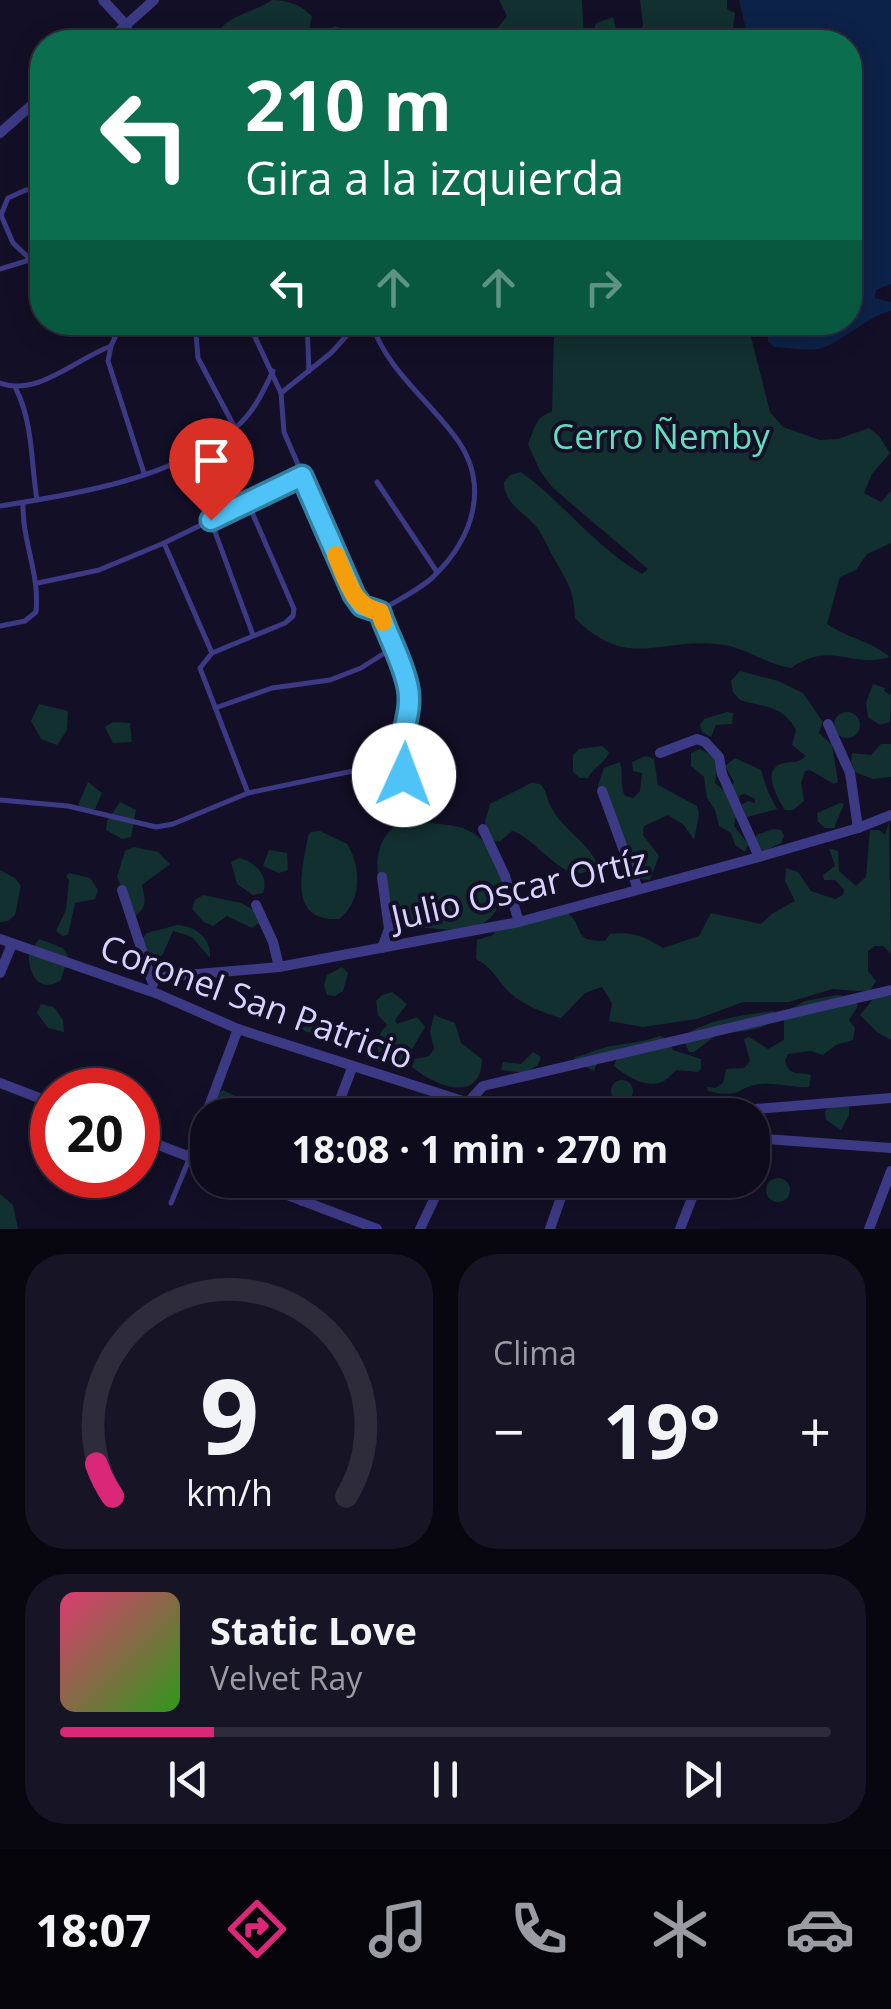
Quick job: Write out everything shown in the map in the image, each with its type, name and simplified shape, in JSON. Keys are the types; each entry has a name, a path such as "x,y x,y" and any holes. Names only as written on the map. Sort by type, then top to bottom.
{"street":[{"path":"102,0 128,26"},
{"path":"123,30 154,0"},
{"path":"0,133 30,107"},
{"path":"828,724 850,773 858,828"},
{"path":"660,753 697,739 716,751 722,774 759,857"},
{"path":"602,790 638,889"},
{"name":"Julio Oscar Ortíz","path":"151,978 280,967 519,922 759,857 858,828 891,814"},
{"path":"483,829 505,876 519,922"},
{"path":"382,876 389,929 382,948"},
{"path":"122,890 158,994"},
{"path":"256,905 280,967"},
{"name":"Coronel San Patricio","path":"0,939 436,1098"},
{"path":"0,973 12,944"},
{"path":"475,1098 483,1086 891,990"},
{"path":"212,1098 238,1028"},
{"path":"341,1098 352,1068"},
{"path":"0,1083 30,1095"},
{"path":"770,1108 891,1098"},
{"path":"770,1139 891,1148"},
{"path":"160,1146 190,1158"},
{"path":"868,1229 891,1171"},
{"path":"294,1198 377,1229"},
{"path":"420,1229 435,1198"},
{"path":"550,1229 561,1198"},
{"path":"680,1229 692,1198"}],"lane":[{"path":"0,269 30,259 13,243 2,215 8,198 30,190"},
{"path":"116,335 108,361 144,473"},
{"path":"196,335 198,358 235,428"},
{"path":"255,335 281,393 284,432 354,595 362,606 380,612 394,647 408,688 410,709 399,757 412,792"},
{"path":"308,335 309,371"},
{"path":"281,393 332,353 348,335"},
{"path":"375,335 402,377 455,436 471,465 476,505 466,536 430,580 380,612"},
{"path":"0,384 16,389 37,384 110,346"},
{"path":"1,505 104,486 185,459 235,428 252,410 273,371"},
{"path":"16,389 28,422 37,500"},
{"path":"38,582 99,570 302,476"},
{"path":"377,482 437,572"},
{"path":"0,626 25,621 36,612 38,582 26,548 23,503"},
{"path":"248,503 294,616 286,623 212,653 200,668 248,793"},
{"path":"211,520 253,636"},
{"path":"164,543 212,653"},
{"path":"215,708 272,688 330,680 361,668 394,647"},
{"path":"0,800 68,806 156,826 173,824 248,793 354,771 399,757"},
{"path":"171,1204 190,1158"}],"green space":[{"path":"272,0 294,4 312,16 310,30 220,30"},
{"path":"499,0 582,0 583,30 496,30 507,16"},
{"path":"640,0 727,0 727,9 735,13 733,30 641,30"},
{"path":"613,17 616,30 594,30 596,23"},
{"name":"Cerro Ñemby","path":"554,335 751,335 770,412 783,427 820,440 838,439 869,428 890,453 872,474 864,493 881,502 891,491 891,543 867,554 856,570 840,577 827,624 890,657 862,660 818,656 791,668 724,645 630,648 594,635 575,618 568,584 542,535 507,496 504,482 521,472 625,563 642,574 648,569 553,488 540,471 528,444 539,420 552,412"},
{"path":"740,671 778,681 803,693 823,722 819,733 832,745 838,782 834,784 805,771 801,783 804,801 793,810 785,810 773,786 772,773 781,764 806,756 792,745 796,730 785,716 772,708 740,700 733,692 731,681"},
{"path":"873,684 891,695 890,722 880,725 868,717 866,703"},
{"path":"39,704 68,711 67,730 57,745 41,739 31,721"},
{"path":"847,712 856,716 860,725 856,734 847,738 838,734 834,725 838,716"},
{"path":"733,713 732,724 716,725 711,737 702,732 700,725 704,719"},
{"path":"113,722 130,723 132,742 113,743 105,727"},
{"path":"881,744 891,744 891,777 873,779 855,772 852,753 871,755"},
{"path":"602,746 609,752 588,778 573,772 573,755 579,749"},
{"path":"700,749 713,756 715,783 727,793 734,782 725,766 735,758 761,770 777,809 747,817 741,805 755,803 755,799 740,795 734,826 748,844 745,852 735,845 731,833 719,826 707,798 704,777 691,766 691,753"},
{"path":"646,756 654,759 658,785 697,806 699,814 694,840 684,825 668,815 644,826 643,835 659,856 650,880 632,876 618,863 620,845 598,785 604,768 620,762 623,792 633,798 640,791 642,773 633,771 632,762"},
{"path":"88,782 102,793 95,809 86,810 78,805"},
{"path":"531,783 540,784 554,813 591,853 596,861 587,871 566,870 512,831 499,842 490,839 485,822 490,804"},
{"path":"120,802 136,810 131,837 122,839 106,830 107,821"},
{"path":"844,804 834,828 825,828 818,822 817,813"},
{"path":"410,820 464,829 483,841 493,854 502,884 501,898 485,922 469,929 446,930 407,926 395,916 380,885 379,852 395,827"},
{"path":"889,822 891,954 883,946 868,951 868,971 876,981 869,992 833,989 789,1002 743,1002 697,1019 643,1027 609,1021 612,1003 602,987 585,993 561,1018 541,1011 515,997 476,959 477,940 493,935 496,930 562,910 586,938 605,941 610,934 631,934 663,948 699,936 711,913 761,924 795,901 785,881 786,868 798,872 811,891 835,899 843,895 844,890 835,880 824,880 823,875 835,866 829,848 838,851 839,871 856,886 866,877 870,830 885,835"},
{"path":"781,830 784,836 781,843 760,850 756,835"},
{"path":"320,831 347,844 355,862 356,893 339,919 322,918 311,912 302,891 308,836"},
{"path":"134,847 158,852 170,864 142,885 144,906 135,916 117,877 125,851"},
{"path":"269,850 287,853 288,870 279,873 263,866"},
{"path":"239,858 260,871 263,893 253,895 237,884 231,862"},
{"path":"0,870 21,886 15,915 0,922"},
{"path":"69,873 90,878 98,890 95,899 75,903 68,935 63,936 56,931 66,910"},
{"path":"203,895 241,903 259,913 260,922 252,928 227,916 213,926 204,922 192,909 195,900"},
{"path":"177,925 201,934 210,958 192,937 173,931 157,960 148,956 141,940 147,933"},
{"path":"39,939 63,948 68,956 61,980 54,984 41,983 31,969 29,954"},
{"path":"342,967 348,973 343,991 327,995 327,975"},
{"path":"392,992 407,1004 395,1020 397,1024 417,1017 425,1027 407,1058 396,1066 379,1060 378,1050 379,1037 387,1025 378,1015 376,1001"},
{"path":"837,995 855,998 858,1006 849,1020 855,1028 853,1040 836,1045 823,1055 811,1051 788,1054 785,1061 792,1072 811,1075 809,1087 762,1084 727,1094 708,1091 707,1087 723,1083 726,1069 744,1068 750,1061 744,1039 749,1037 768,1049 784,1040 784,1012 805,1001"},
{"path":"891,996 891,1040 860,1015 874,998"},
{"path":"41,1004 54,1007 63,1020 64,1032 48,1028 37,1013"},
{"path":"311,1010 318,1015 315,1033 306,1032 295,1023 299,1011"},
{"path":"773,1011 775,1014 767,1025 719,1034 694,1052 689,1052 685,1043 688,1033 708,1024"},
{"path":"434,1015 455,1023 461,1043 482,1059 474,1083 465,1087 444,1085 412,1067 415,1059 429,1056 434,1049 430,1032"},
{"path":"659,1036 667,1039 673,1050 701,1059 701,1069 677,1070 664,1081 651,1084 619,1070 614,1066 617,1058 597,1063 594,1071 574,1061 575,1057 600,1049"},
{"path":"533,1052 541,1057 538,1065 525,1073 501,1070 503,1062 521,1064"},
{"path":"618,1081 626,1081 632,1087 630,1098 612,1095 612,1087"},
{"path":"223,1090 239,1098 214,1098"},
{"path":"841,1102 849,1107 849,1115 841,1130 826,1120 825,1111"},
{"path":"774,1179 782,1179 789,1186 789,1194 782,1201 770,1198 770,1182"},
{"path":"0,1194 13,1205 18,1229 0,1229"}],"water":[{"path":"739,0 891,0 891,284 876,290 875,298 891,302 891,311 862,325 862,30 746,30"},
{"path":"768,335 847,335 822,348 774,347"}],"slow traffic":[{"path":"336,555 354,595 362,606 380,612 383,622"}],"route":[{"path":"211,520 302,476 354,595 362,606 380,612 402,666 410,709 399,757 404,775"}]}
